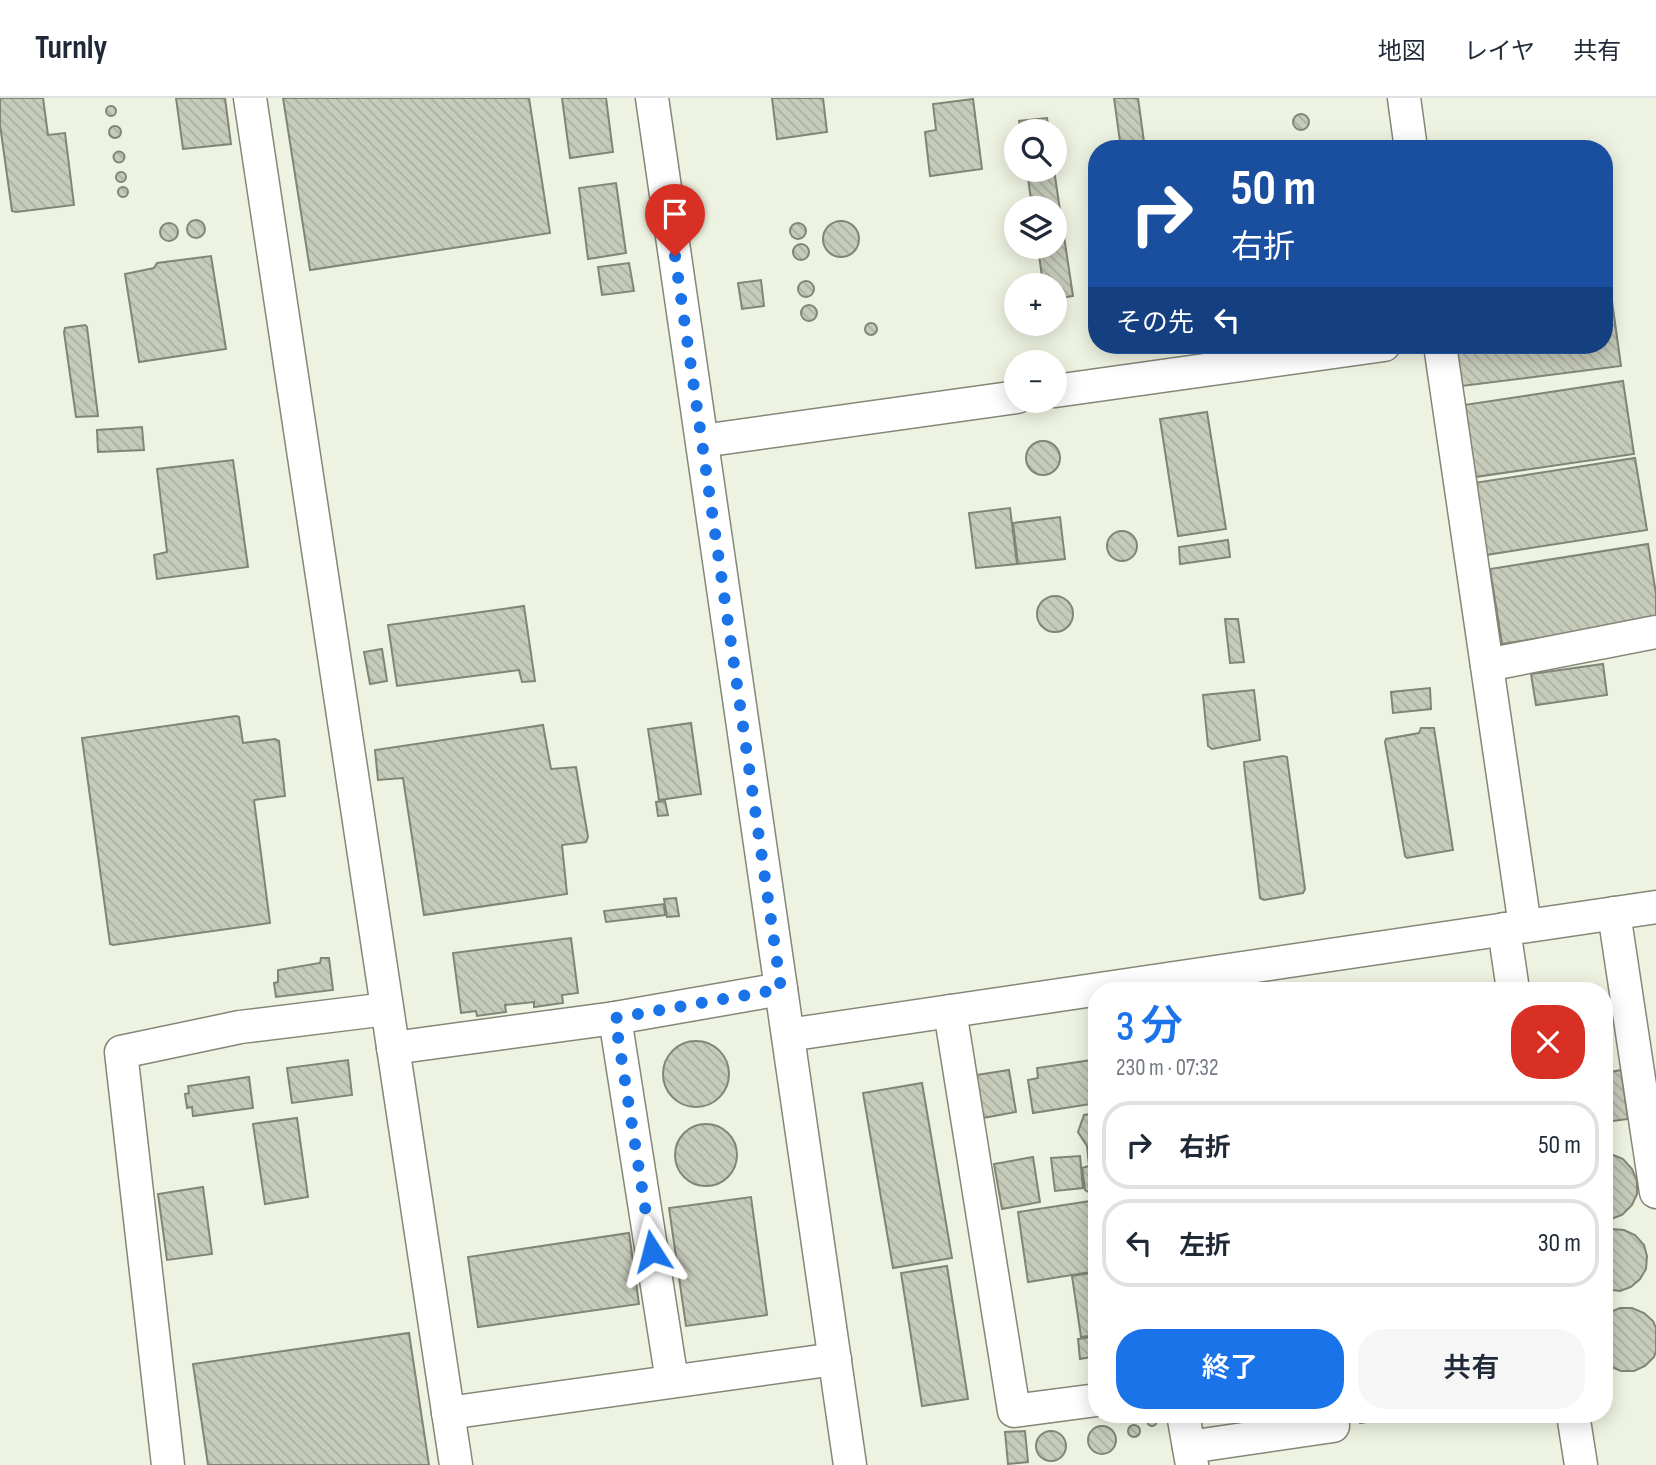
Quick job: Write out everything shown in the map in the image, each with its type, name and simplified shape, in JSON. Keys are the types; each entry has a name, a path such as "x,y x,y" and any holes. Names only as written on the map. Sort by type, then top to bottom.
{"lane":[{"path":"250,98 456,1465"},
{"path":"652,98 850,1465"},
{"path":"1404,98 1410,140"},
{"path":"1067,389 1320,354"},
{"path":"1441,354 1487,665 1515,928 1513,982"},
{"path":"702,441 1004,399"},
{"path":"1487,665 1656,632"},
{"path":"1158,982 1656,907"},
{"path":"1614,913 1656,1192"},
{"path":"393,1048 615,1018 781,989"},
{"path":"788,1035 1088,992"},
{"path":"168,1465 121,1052 240,1027 387,1009"},
{"path":"950,1011 1014,1411 1088,1401"},
{"path":"615,1018 672,1381"},
{"path":"448,1413 835,1359"},
{"path":"1185,1423 1191,1456 1333,1426 1332,1423"},
{"path":"1574,1423 1581,1465"}],"building":[{"path":"0,98 43,98 48,135 65,133 74,205 12,211 0,125"},
{"path":"176,98 225,98 231,144 183,149"},
{"path":"283,98 529,98 550,233 310,270"},
{"path":"562,98 606,98 613,152 570,158"},
{"path":"772,98 823,98 827,132 777,139"},
{"path":"1114,98 1138,98 1144,140 1120,140"},
{"path":"973,99 982,169 930,176 925,132 936,130 933,104"},
{"path":"111,106 116,111 111,116 106,111"},
{"path":"1298,114 1304,114 1309,122 1307,128 1298,130 1293,125 1293,119"},
{"path":"115,126 121,132 115,138 109,132"},
{"path":"119,151 125,157 119,163 113,157"},
{"path":"121,172 125,173 125,181 121,182 117,181 116,177 117,173"},
{"path":"1029,182 1056,182 1058,196 1030,196"},
{"path":"616,183 626,253 588,259 579,188"},
{"path":"123,187 128,192 123,197 118,192"},
{"path":"196,220 202,223 205,229 202,235 196,238 190,235 187,229 190,223"},
{"path":"841,221 854,226 859,239 854,252 841,257 828,252 823,239 828,226"},
{"path":"169,223 175,226 178,232 175,238 169,241 163,238 160,232 163,226"},
{"path":"798,223 806,231 798,239 790,231"},
{"path":"801,244 807,246 807,258 801,260 795,258 793,252 795,246"},
{"path":"211,256 226,349 139,362 125,274 154,268 157,263"},
{"path":"1067,256 1073,296 1067,297 1067,273 1041,273 1040,259 1067,259"},
{"path":"629,263 634,291 602,295 598,267"},
{"path":"761,280 764,306 742,309 738,283"},
{"path":"806,281 814,289 806,297 798,289"},
{"path":"809,305 815,307 815,319 809,321 803,319 801,313 803,307"},
{"path":"1613,308 1621,366 1462,386 1457,354 1613,354"},
{"path":"871,323 877,329 871,335 865,329"},
{"path":"85,325 98,416 76,417 64,332 65,328"},
{"path":"1623,381 1634,454 1475,477 1464,405"},
{"path":"1207,412 1226,529 1178,536 1160,419"},
{"path":"142,427 144,450 98,452 97,430"},
{"path":"1043,441 1055,446 1060,458 1055,470 1043,475 1031,470 1026,458 1031,446"},
{"path":"1635,458 1647,530 1486,555 1474,483"},
{"path":"233,460 248,567 157,579 154,555 167,552 157,469"},
{"path":"1010,508 1017,564 976,568 969,513"},
{"path":"1060,517 1065,559 1018,564 1013,523"},
{"path":"1122,531 1133,535 1137,546 1133,557 1122,561 1111,557 1107,546 1111,535"},
{"path":"1228,540 1230,557 1180,564 1179,547"},
{"path":"1648,544 1656,594 1656,620 1502,644 1490,569"},
{"path":"1055,596 1068,601 1073,614 1068,627 1055,632 1042,627 1037,614 1042,601"},
{"path":"524,606 535,681 522,682 519,670 397,686 388,625"},
{"path":"1225,619 1238,619 1244,662 1230,663"},
{"path":"382,649 387,681 370,684 364,652"},
{"path":"1603,664 1607,695 1536,705 1531,674"},
{"path":"1430,688 1431,709 1393,713 1391,692"},
{"path":"1254,690 1260,740 1212,749 1208,746 1203,695"},
{"path":"239,717 243,743 275,739 279,741 285,796 254,800 270,923 110,944 82,738"},
{"path":"691,723 701,794 659,800 648,729"},
{"path":"543,725 551,769 576,767 588,837 586,842 562,845 567,894 424,915 403,778 378,780 375,750"},
{"path":"1421,728 1434,728 1453,850 1407,858 1385,742 1386,739 1419,733"},
{"path":"1287,757 1305,889 1303,893 1264,900 1260,898 1244,762"},
{"path":"665,801 668,815 658,816 656,802"},
{"path":"676,898 679,916 667,917 664,899"},
{"path":"664,904 665,915 606,922 604,911"},
{"path":"571,938 578,993 562,995 563,1003 534,1007 534,1002 505,1005 506,1012 477,1016 476,1011 461,1013 453,953"},
{"path":"321,958 329,958 333,990 276,997 274,983 278,982 278,970 320,963"},
{"path":"696,1041 719,1051 729,1074 719,1097 696,1107 673,1097 663,1074 673,1051"},
{"path":"348,1060 352,1095 292,1103 287,1068"},
{"path":"1088,1061 1088,1104 1033,1113 1028,1080 1038,1078 1037,1068"},
{"path":"1009,1070 1016,1112 983,1118 976,1075"},
{"path":"1621,1070 1628,1119 1613,1121 1613,1072"},
{"path":"249,1077 253,1108 193,1116 192,1107 187,1108 185,1094 189,1093 188,1086"},
{"path":"922,1083 952,1258 893,1268 863,1093"},
{"path":"1088,1114 1088,1156 1087,1146 1078,1132 1084,1115"},
{"path":"297,1118 308,1197 265,1204 253,1124"},
{"path":"706,1124 718,1126 728,1133 735,1143 735,1167 728,1177 718,1184 706,1186 694,1184 684,1177 677,1167 675,1155 677,1143 684,1133 694,1126"},
{"path":"1613,1155 1623,1159 1632,1169 1637,1181 1637,1194 1632,1205 1622,1215 1613,1218"},
{"path":"1080,1156 1083,1188 1055,1191 1051,1158"},
{"path":"1033,1157 1040,1202 1002,1209 994,1164"},
{"path":"1088,1166 1088,1192 1085,1190 1082,1168"},
{"path":"203,1187 212,1254 167,1260 158,1194"},
{"path":"751,1197 767,1315 686,1326 669,1208"},
{"path":"1088,1201 1088,1272 1028,1282 1018,1212"},
{"path":"1613,1229 1635,1235 1644,1245 1647,1256 1646,1269 1640,1279 1631,1287 1613,1290"},
{"path":"629,1233 639,1304 478,1327 468,1257"},
{"path":"947,1266 968,1399 922,1406 901,1273"},
{"path":"1088,1273 1088,1336 1081,1337 1072,1276"},
{"path":"1632,1308 1653,1321 1656,1328 1656,1351 1645,1366 1634,1371 1613,1368 1613,1311"},
{"path":"409,1333 429,1465 208,1465 193,1364"},
{"path":"1088,1337 1088,1358 1080,1359 1078,1339"},
{"path":"1134,1425 1140,1431 1134,1437 1128,1431"},
{"path":"1102,1426 1112,1430 1116,1440 1112,1450 1102,1454 1092,1450 1088,1440 1092,1430"},
{"path":"1025,1431 1028,1462 1008,1464 1005,1432"},
{"path":"1051,1431 1062,1435 1066,1446 1062,1457 1051,1461 1040,1457 1036,1446 1040,1435"}],"route":[{"path":"652,1251 615,1018 781,989 675,256"}]}
